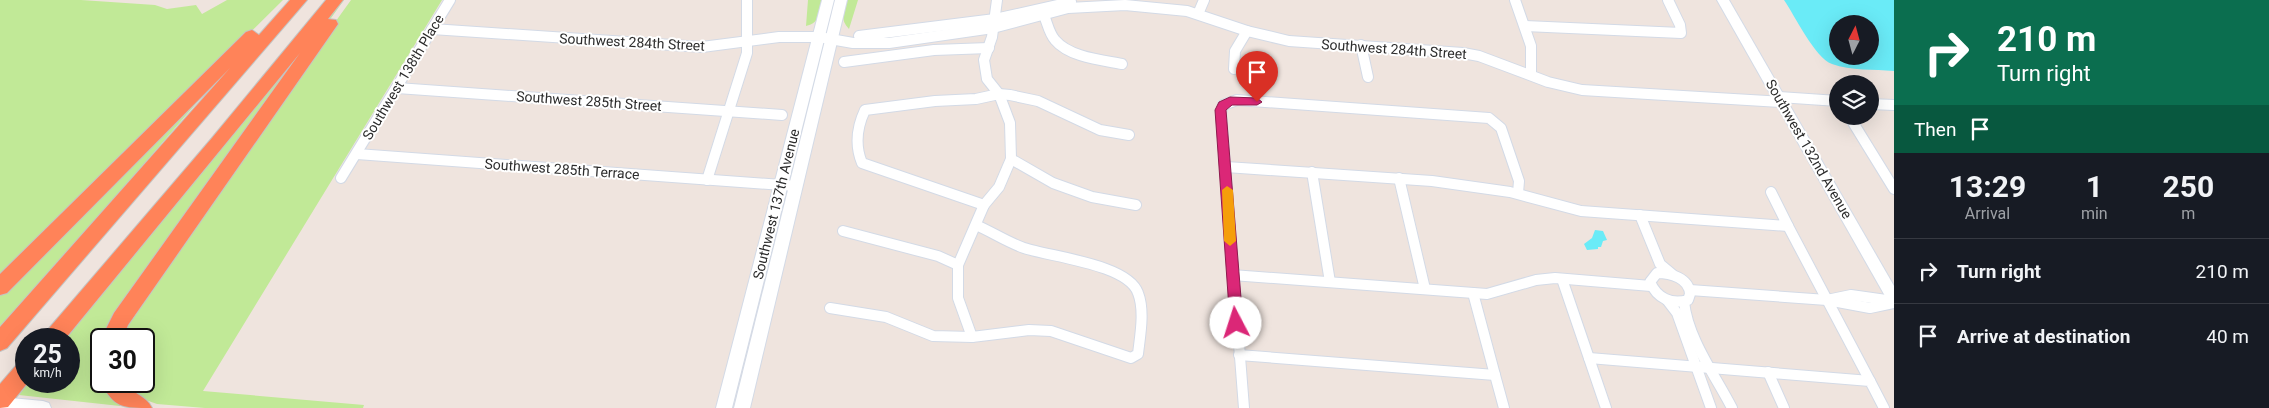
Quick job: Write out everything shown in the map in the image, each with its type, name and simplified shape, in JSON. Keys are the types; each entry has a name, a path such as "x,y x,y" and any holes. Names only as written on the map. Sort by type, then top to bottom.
{"highway":[{"path":"0,287 288,0"},
{"path":"0,342 299,0"},
{"path":"61,328 218,143 335,0"},
{"path":"116,328 346,0"},
{"path":"0,400 15,382"},
{"path":"118,393 140,408"}],"main road":[{"name":"Southwest 137th Avenue","path":"724,408 753,326 789,186 825,38 828,0"},
{"name":"Southwest 137th Avenue","path":"825,38 841,0"},
{"name":"Southwest 132nd Avenue","path":"1723,0 1894,301"},
{"name":"Southwest 137th Avenue","path":"742,408 753,326"},
{"path":"0,404 43,408"}],"street":[{"name":"Southwest 138th Place","path":"356,154 450,0"},
{"path":"707,180 747,53 747,0"},
{"path":"972,337 958,298 958,265 984,205 999,187 1011,159 1010,123 998,94 987,79 984,60 989,48 997,0"},
{"path":"1198,14 1204,0"},
{"path":"1515,0 1531,43 1533,62 1531,75"},
{"path":"1525,26 1681,33 1680,25 1668,0"},
{"name":"Southwest 284th Street","path":"432,30 702,47 748,40 825,38 852,43 889,43 950,36 1043,12 1125,3 1198,14 1247,31 1289,41 1463,53 1479,56 1548,82 1582,90 1829,101"},
{"path":"1043,12 1054,39 1061,46 1100,61 1122,64"},
{"path":"1234,69 1235,51 1247,31"},
{"path":"1361,45 1368,77"},
{"path":"844,62 934,50 989,48"},
{"name":"Southwest 285th Street","path":"397,88 782,115"},
{"path":"984,205 862,163 858,156 857,146 862,115 865,110 936,101 976,99 998,94 1038,101 1100,130 1129,135"},
{"path":"1244,408 1220,110 1223,105 1230,101 1489,118 1502,128 1519,182 1518,193"},
{"path":"1879,104 1894,105"},
{"path":"1855,125 1894,189"},
{"path":"341,178 356,154"},
{"name":"Southwest 285th Terrace","path":"356,154 789,186"},
{"path":"1011,159 1053,183 1092,197 1136,205"},
{"path":"1226,167 1399,178 1518,193 1572,210 1788,226"},
{"path":"1312,172 1330,282"},
{"path":"1399,178 1425,289"},
{"path":"1771,192 1884,408"},
{"path":"1640,216 1659,268 1683,281 1690,290 1690,297 1684,302 1667,300"},
{"path":"830,308 886,317 933,336 972,337 1029,330 1051,331 1131,358 1138,354 1140,341 1138,292 1128,280 1107,270 1025,248 976,225"},
{"path":"843,231 938,256 958,265"},
{"path":"1659,268 1652,277 1651,286 1657,294 1667,300 1677,313 1711,408"},
{"path":"1232,275 1473,293 1496,293 1540,279 1651,286"},
{"path":"1562,279 1606,408"},
{"path":"1690,290 1827,300 1845,305 1885,308 1894,301"},
{"path":"1473,293 1504,408"},
{"path":"1684,302 1685,312 1732,408"},
{"path":"1239,355 1495,375"},
{"path":"1589,358 1870,381"},
{"path":"1768,372 1784,408"}],"green space":[{"path":"0,0 81,0 155,5 167,9 196,5 202,14 227,0 283,0 0,280"},
{"path":"342,0 344,0 109,328 90,328 90,393 111,393 120,406 19,395 21,393 80,393 80,328 74,328"},
{"path":"351,0 442,0 203,391 364,405 363,408 205,408 157,404 143,399 135,393 155,393 155,328 123,328 237,159"},
{"path":"808,0 824,0 817,20 811,25 806,26"},
{"path":"846,0 858,0 849,29 843,19"},
{"path":"240,53 0,330 0,291"}],"water":[{"path":"1784,0 1894,0 1894,71 1847,68 1836,65 1879,65 1879,15 1829,15 1829,62 1819,54"},
{"path":"1595,230 1603,231 1607,240 1603,241 1598,249 1587,250 1584,244 1592,238"}],"slow traffic":[{"path":"1227,190 1230,241"}],"route":[{"path":"1236,323 1226,167 1220,110 1223,105 1230,101 1257,102"}]}
